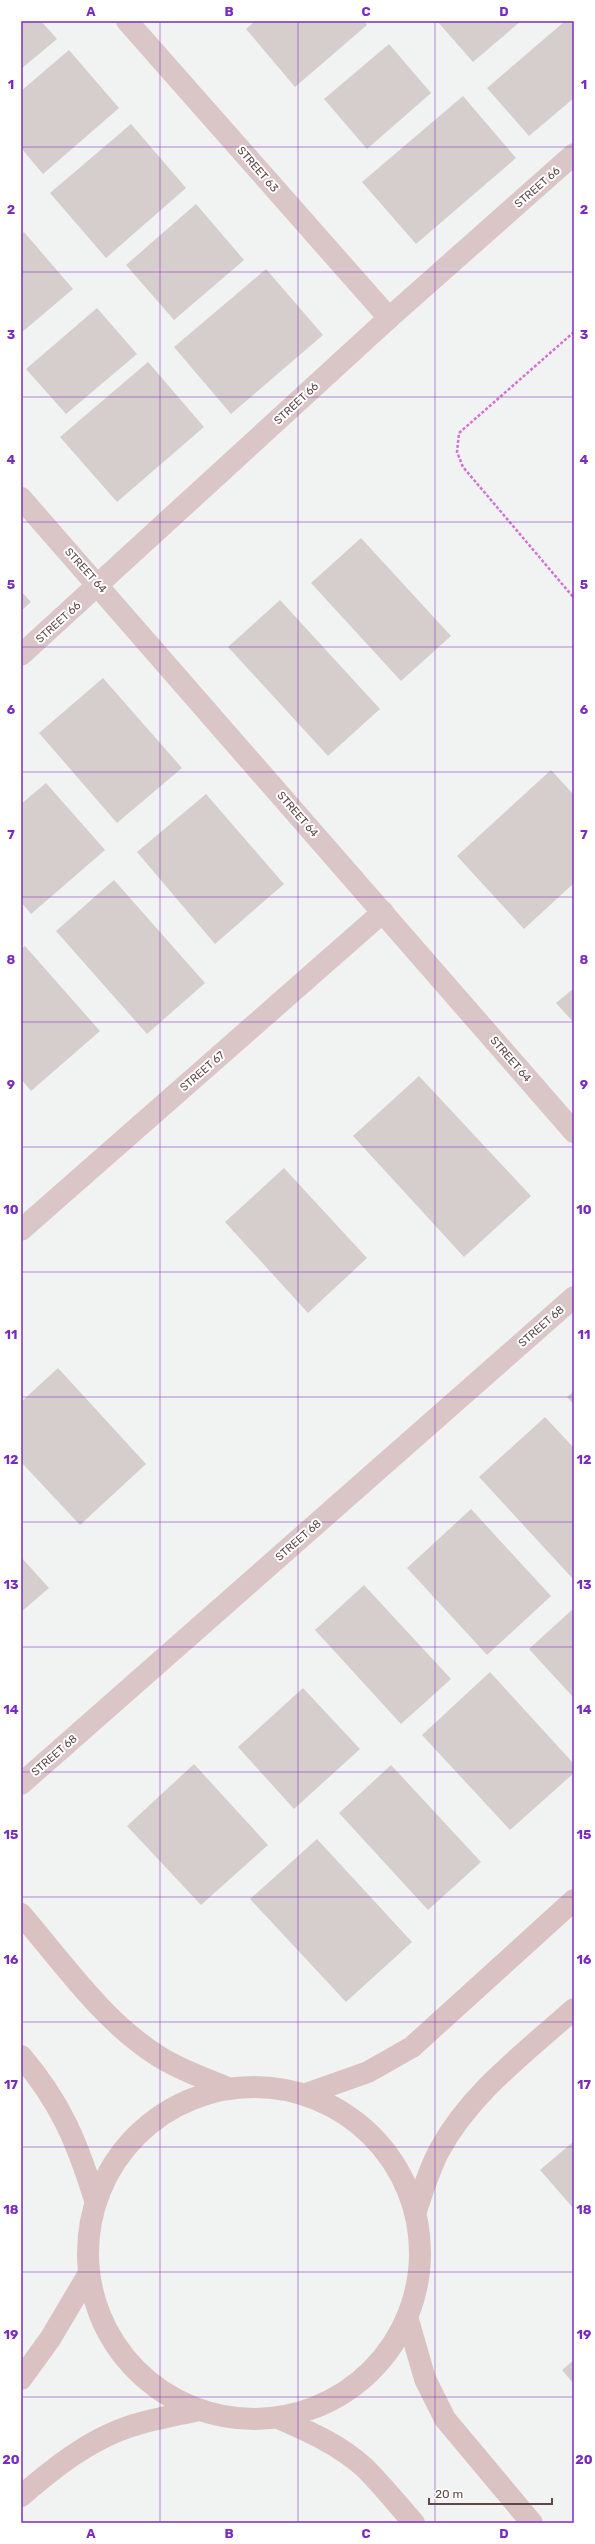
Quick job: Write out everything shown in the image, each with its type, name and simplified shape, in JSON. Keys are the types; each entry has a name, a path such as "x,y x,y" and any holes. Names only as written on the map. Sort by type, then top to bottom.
{"street":[{"name":"STREET 63","path":"128,21 389,318"},
{"name":"STREET 66","path":"21,655 389,318 574,154"},
{"name":"STREET 64","path":"21,498 99,585 574,1132"},
{"name":"STREET 67","path":"21,1230 383,912"},
{"name":"STREET 68","path":"21,1784 574,1297"},
{"path":"306,2094 368,2072 412,2047 574,1900"},
{"path":"21,1914 104,2010 127,2033 176,2066 228,2088"},
{"path":"416,2211 428,2176 440,2151 465,2112 481,2093 574,2009"},
{"path":"21,2056 52,2096 66,2121 80,2151 95,2200"},
{"path":"267,2087 306,2094 343,2112 376,2138 401,2172 416,2211 422,2247 419,2284 408,2320 386,2356 355,2385 318,2406 278,2418 238,2418 200,2410 159,2390 125,2358 100,2320 88,2275 87,2237 95,2200 115,2160 145,2126 184,2102 228,2088 267,2087"},
{"path":"21,2379 50,2339 88,2275"},
{"path":"408,2320 425,2379 442,2412 532,2523"},
{"path":"21,2496 58,2465 100,2438 128,2426 200,2410"},
{"path":"278,2418 327,2441 364,2468 414,2523"}],"path":[{"path":"574,332 459,433 457,452 463,467 574,598"}],"building":[{"path":"21,21 41,21 57,39 21,69"},
{"path":"255,21 364,21 367,25 295,87 246,29"},
{"path":"437,21 521,21 473,62"},
{"path":"565,21 574,21 574,98 529,136 487,88"},
{"path":"389,44 431,93 367,149 324,99"},
{"path":"69,50 119,108 43,174 21,148 21,91"},
{"path":"463,96 516,158 416,244 362,182"},
{"path":"131,124 186,188 106,258 50,193"},
{"path":"196,204 244,260 174,320 126,265"},
{"path":"24,232 73,289 21,333 21,234"},
{"path":"266,269 323,335 231,414 174,347"},
{"path":"97,308 137,354 66,414 26,369"},
{"path":"148,362 204,427 117,502 60,437"},
{"path":"361,538 451,636 401,681 311,583"},
{"path":"21,591 31,602 21,611"},
{"path":"280,600 380,709 328,756 228,647"},
{"path":"103,678 182,768 117,823 39,733"},
{"path":"551,770 574,795 574,883 524,929 457,856"},
{"path":"46,783 105,850 31,914 21,902 21,804"},
{"path":"206,794 284,884 215,944 137,852"},
{"path":"114,880 205,983 147,1034 56,931"},
{"path":"25,946 100,1031 31,1091 21,1079 21,949"},
{"path":"574,988 574,1023 556,1003"},
{"path":"419,1076 531,1196 464,1257 353,1136"},
{"path":"284,1168 367,1258 308,1313 225,1222"},
{"path":"58,1368 146,1464 80,1525 21,1462 21,1402"},
{"path":"574,1391 574,1405 567,1397"},
{"path":"545,1417 574,1448 574,1580 479,1477"},
{"path":"471,1509 551,1596 487,1655 407,1568"},
{"path":"21,1557 49,1588 21,1612"},
{"path":"364,1585 451,1679 401,1724 315,1630"},
{"path":"574,1608 574,1698 529,1649"},
{"path":"490,1672 574,1764 574,1773 510,1830 422,1735"},
{"path":"303,1688 360,1749 294,1809 238,1747"},
{"path":"194,1764 268,1845 201,1905 127,1826"},
{"path":"391,1765 481,1862 428,1910 339,1813"},
{"path":"317,1839 412,1942 346,2002 250,1899"},
{"path":"574,2141 574,2209 540,2170"},
{"path":"574,2360 574,2384 562,2370"}]}
